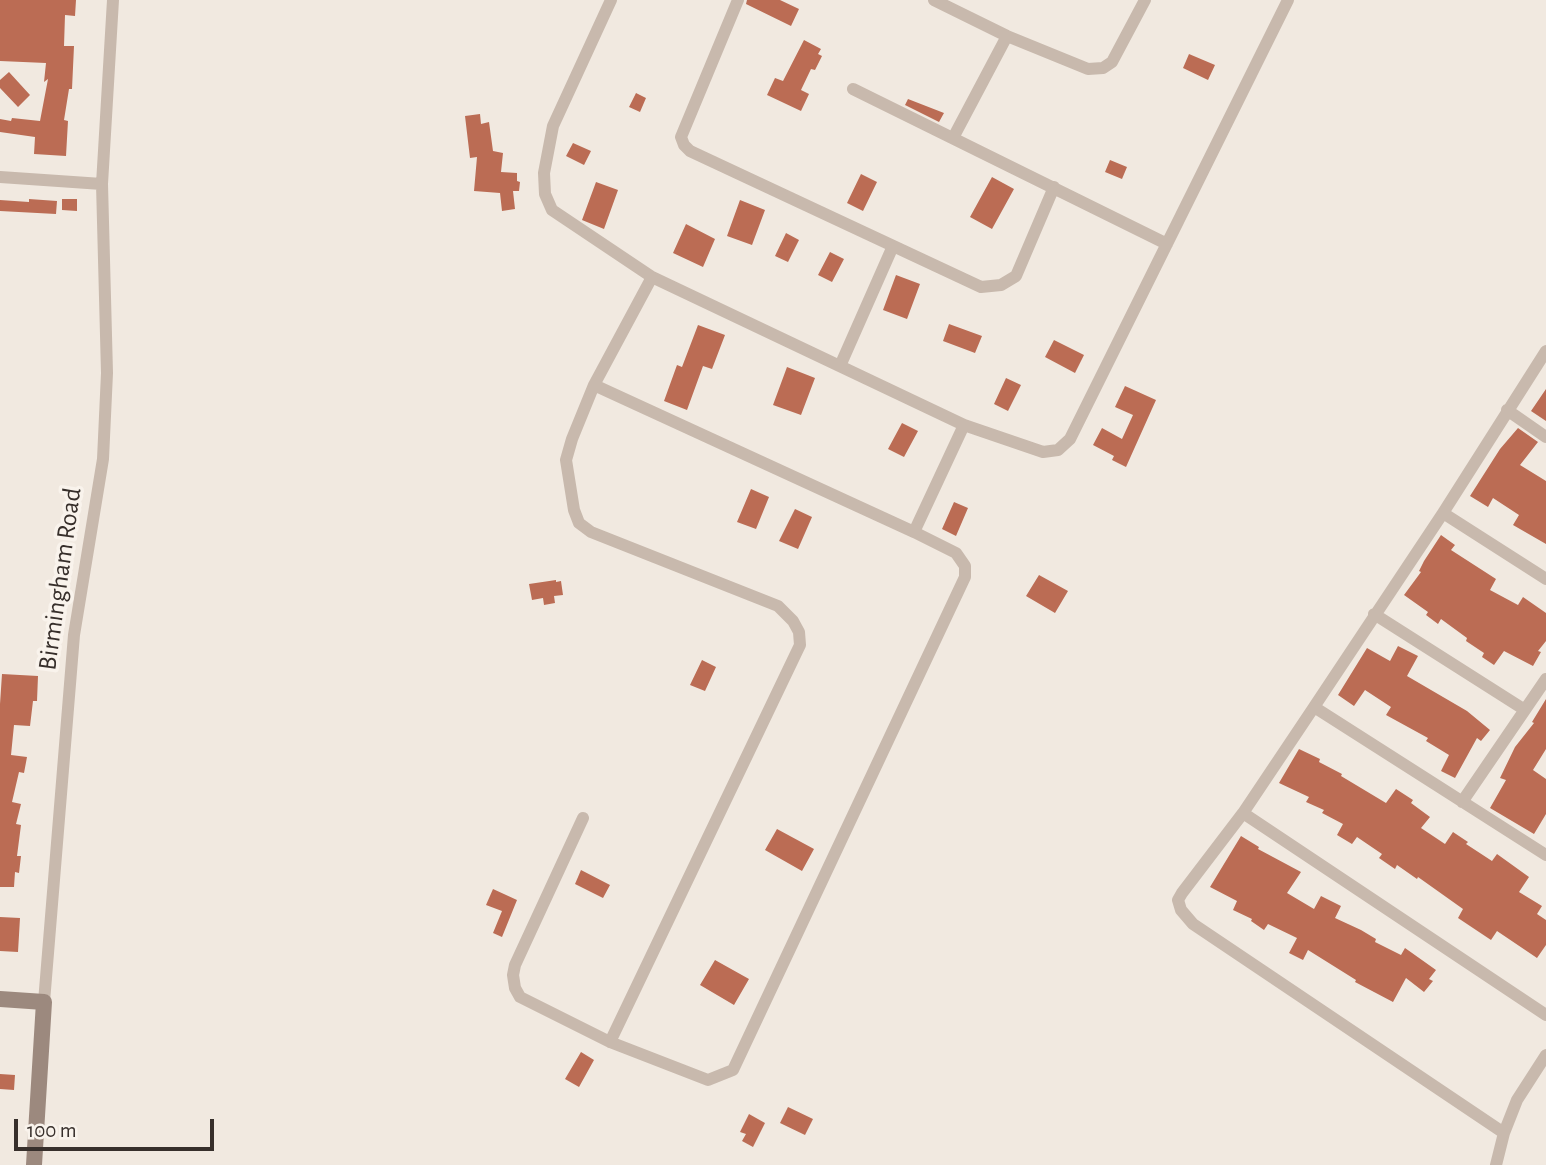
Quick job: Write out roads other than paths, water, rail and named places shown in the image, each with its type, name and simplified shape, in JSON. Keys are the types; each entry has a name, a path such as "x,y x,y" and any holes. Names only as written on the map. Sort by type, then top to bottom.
{"street":[{"name":"Birmingham Road","path":"34,1165 44,1002 74,635 103,459 107,373 102,184 113,0"},
{"path":"611,0 553,126 544,173 545,194 552,210 652,278 964,425 1043,452 1058,450 1070,439 1288,0"},
{"path":"738,0 681,137 690,150 981,287 1001,285 1016,276 1054,187"},
{"path":"934,0 1007,36 1088,69 1103,68 1112,62 1145,0"},
{"path":"953,138 1007,36"},
{"path":"853,89 1167,244"},
{"path":"0,177 102,184"},
{"path":"840,366 893,246"},
{"path":"610,1042 800,645 799,632 793,621 778,606 591,532 579,523 574,510 566,460 572,439 594,385 652,278"},
{"path":"1504,1133 1186,917 1178,900 1243,813 1443,513 1546,351"},
{"path":"583,818 515,965 513,975 520,998 610,1042 708,1080 733,1070 965,577 965,566 956,553 594,385"},
{"path":"1507,410 1546,437"},
{"path":"914,532 964,425"},
{"path":"1443,513 1546,579"},
{"path":"1374,614 1525,710"},
{"path":"1462,802 1546,679"},
{"path":"1314,707 1546,855"},
{"path":"1243,813 1546,1015"},
{"path":"0,999 44,1002"},
{"path":"1496,1165 1504,1133 1517,1101 1546,1055"}]}
